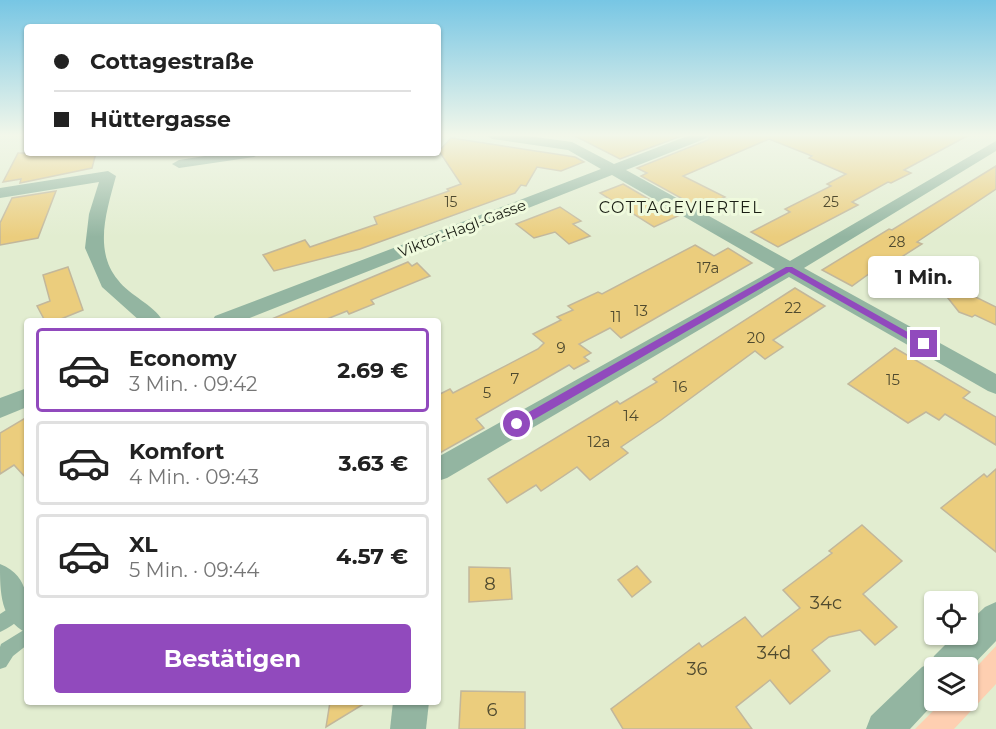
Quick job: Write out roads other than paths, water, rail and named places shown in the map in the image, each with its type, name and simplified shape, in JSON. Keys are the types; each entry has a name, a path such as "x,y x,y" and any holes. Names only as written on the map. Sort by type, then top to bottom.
{"street":[{"path":"614,169 996,385"},
{"name":"Viktor-Hagl-Gasse","path":"230,318 614,169"},
{"path":"441,468 789,269 956,169"},
{"path":"0,193 108,176 97,214 94,248 109,283 150,318"},
{"path":"0,408 24,398"},
{"path":"0,579 19,621"},
{"path":"957,657 996,618"},
{"path":"884,729 924,689"},
{"path":"408,729 411,705"}],"lane":[{"path":"2,655 19,621"}],"district":[{"name":"COTTAGEVIERTEL","path":"681,207"}]}
